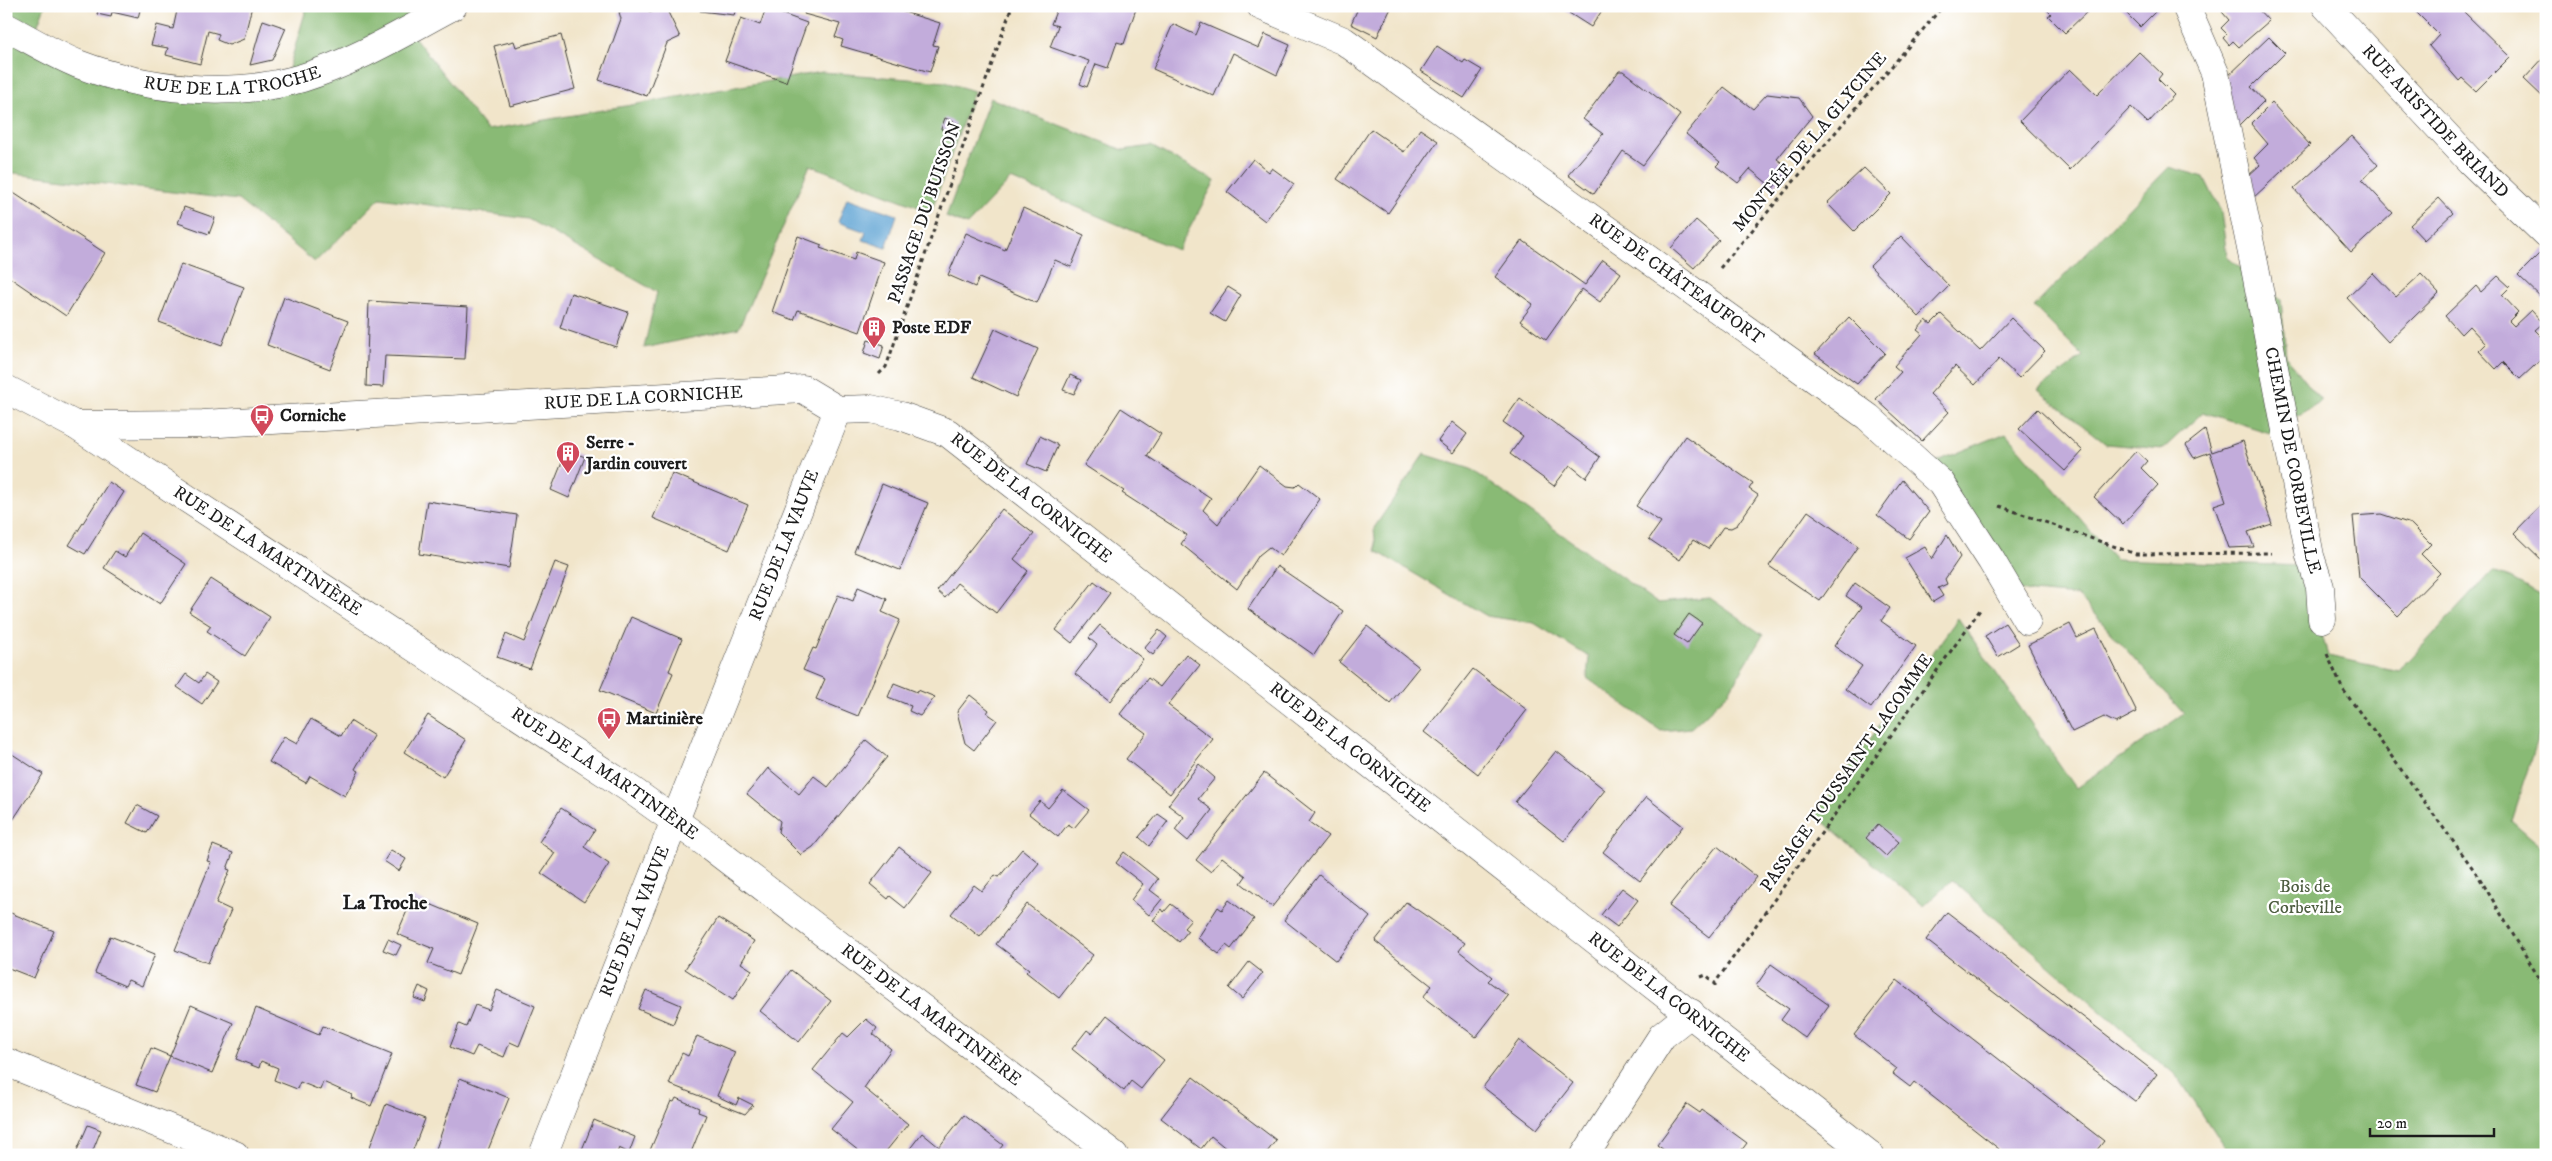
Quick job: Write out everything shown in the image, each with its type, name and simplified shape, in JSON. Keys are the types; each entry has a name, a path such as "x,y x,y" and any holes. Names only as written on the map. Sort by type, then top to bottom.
{"street":[{"name":"RUE DE LA TROCHE","path":"6,27 77,64 157,86 239,91 302,78 374,49 453,6"},
{"name":"RUE DE CHÂTEAUFORT","path":"1261,6 1344,41 1868,417 1941,483 2027,621"},
{"name":"CHEMIN DE CORBEVILLE","path":"2186,6 2215,74 2256,268 2310,556 2320,587 2322,619"},
{"name":"RUE ARISTIDE BRIAND","path":"2326,6 2470,161 2546,234"},
{"name":"RUE DE LA CORNICHE","path":"6,389 76,425 203,424 803,389 838,410 871,409 901,416 948,434 1691,1013 1870,1155"},
{"name":"RUE DE LA VAUVE","path":"543,1155 838,410"},
{"name":"RUE DE LA MARTINIÈRE","path":"76,425 630,789 707,844 1114,1155"},
{"path":"1585,1155 1662,1036 1691,1013"},
{"path":"6,1062 235,1155"}],"path":[{"name":"PASSAGE DU BUISSON","path":"838,410 886,367 1012,6"},
{"name":"MONTÉE DE LA GLYCINE","path":"1697,295 1943,6"},
{"path":"1997,505 2136,554 2281,553 2310,556"},
{"name":"PASSAGE TOUSSAINT LACOMME","path":"1715,983 2002,579"},
{"path":"2322,619 2328,656 2342,688 2479,877 2546,990"}],"green space":[{"path":"6,6 45,6 31,43 148,86 286,78 307,6 436,6 404,24 487,130 822,72 945,82 974,91 931,212 810,165 739,328 644,348 657,292 528,219 380,198 315,262 238,200 6,172"},
{"path":"990,98 1123,150 1151,146 1215,181 1178,250 1011,179 967,225 946,217"},
{"path":"2169,167 2204,177 2221,212 2227,256 2281,300 2286,356 2321,401 2270,433 2203,412 2163,449 2106,444 2038,390 2083,356 2034,307"},
{"name":"Bois de Corbeville","path":"2006,433 2115,559 2303,566 2328,656 2399,671 2493,570 2546,598 2546,712 2511,820 2546,851 2546,1155 2229,1155 2180,1080 1952,880 1924,906 1815,815 1958,618 2076,788 2184,714 2078,596 2021,591 1935,462"},
{"path":"1424,454 1471,469 1657,603 1710,598 1763,635 1728,693 1691,728 1661,731 1587,678 1589,657 1534,623 1486,616 1376,551 1374,528"}],"water":[{"path":"847,198 897,215 886,248 863,240 866,232 838,222"}],"building":[{"path":"93,6 141,6 138,18 112,12 111,17 97,14 99,8"},
{"path":"178,6 252,6 244,39 229,45 217,40 219,34 208,31 200,64 166,55 168,48 151,45 157,25 173,29"},
{"path":"633,6 652,12 665,6 680,37 667,43 647,96 599,80 621,19 619,12"},
{"path":"700,6 737,6 734,15 700,11"},
{"path":"807,6 884,6 940,23 933,45 938,46 930,72 841,46 843,40 835,37 840,24 804,14"},
{"path":"1058,6 1137,6 1124,44 1117,42 1108,68 1096,64 1087,87 1080,84 1089,61 1050,47 1058,26 1051,24"},
{"path":"1359,6 1392,6 1377,37 1351,24"},
{"path":"1558,6 1605,6 1591,27"},
{"path":"2043,6 2089,6 2091,8 2065,33 2048,16 2051,14"},
{"path":"2119,6 2161,6 2140,27"},
{"path":"2217,6 2255,6 2269,21 2239,47 2233,41 2229,45 2223,38 2227,34 2221,28 2229,20"},
{"path":"2410,6 2468,6 2463,11 2510,57 2476,91 2462,78 2459,81 2429,46 2439,35"},
{"path":"766,8 807,23 786,82 725,61 741,18 760,25"},
{"path":"263,20 286,28 272,60 250,65"},
{"path":"1201,23 1259,48 1265,34 1290,45 1277,75 1233,53 1214,96 1153,69 1173,24 1196,35"},
{"path":"561,35 575,89 510,106 494,46 514,41 516,47"},
{"path":"2269,37 2285,53 2251,87 2264,101 2236,129 2225,79"},
{"path":"1437,46 1463,63 1465,60 1482,70 1464,98 1421,71"},
{"path":"2139,52 2162,74 2158,79 2174,95 2148,123 2131,107 2070,170 2020,121 2070,69 2097,95"},
{"path":"2546,55 2546,100 2524,79"},
{"path":"1619,71 1623,71 1680,115 1643,165 1623,151 1594,194 1568,175 1603,134 1583,119"},
{"path":"1724,87 1753,109 1767,94 1799,98 1812,116 1777,159 1789,168 1773,188 1750,169 1738,183 1716,166 1720,162 1686,134"},
{"path":"2272,103 2310,145 2252,199 2247,177 2260,165 2254,158 2268,144 2251,124"},
{"path":"945,118 956,123 952,134 941,129"},
{"path":"1371,129 1404,152 1420,129 1438,141 1388,213 1337,179"},
{"path":"2352,136 2378,165 2362,180 2393,213 2351,252 2294,189"},
{"path":"1253,159 1269,172 1272,168 1294,184 1265,221 1227,192"},
{"path":"1864,168 1891,194 1854,231 1827,203"},
{"path":"6,188 105,253 66,316 6,275"},
{"path":"2439,198 2453,213 2424,240 2410,225"},
{"path":"184,207 215,218 209,234 178,223"},
{"path":"1023,208 1084,235 1071,267 1055,260 1037,303 979,278 975,287 948,275 966,233 1005,250"},
{"path":"1696,220 1719,240 1694,268 1671,248"},
{"path":"798,236 822,245 820,248 854,260 856,252 884,262 860,332 798,310 794,320 772,312"},
{"path":"1901,236 1949,286 1919,317 1870,266"},
{"path":"1522,240 1585,285 1603,260 1621,273 1600,302 1582,289 1546,340 1520,321 1533,304 1495,277"},
{"path":"2546,247 2546,302 2518,275"},
{"path":"181,264 244,287 222,345 159,322"},
{"path":"2373,273 2396,297 2421,274 2439,293 2388,342 2347,298"},
{"path":"2498,276 2510,287 2502,295 2518,312 2509,321 2514,326 2531,310 2543,323 2535,330 2546,341 2546,355 2520,379 2503,362 2496,369 2479,351 2486,344 2469,326 2461,334 2445,316 2476,286 2481,292"},
{"path":"1228,287 1241,295 1225,322 1210,313"},
{"path":"571,293 628,312 616,347 560,328"},
{"path":"284,297 348,321 330,369 267,345"},
{"path":"369,301 468,307 465,359 385,356 383,387 366,386"},
{"path":"1941,314 1980,351 2011,318 2045,351 2019,378 1999,359 1975,385 1955,366 1930,394 1949,412 1922,441 1876,399 1901,372 1894,366 1922,334 1917,330 1926,320 1931,324"},
{"path":"1849,317 1885,353 1857,384 1815,354"},
{"path":"995,329 1038,349 1016,397 973,377"},
{"name":"Poste EDF","path":"868,340 884,345 880,359 864,353"},
{"path":"1070,375 1081,380 1074,394 1063,390"},
{"path":"1520,398 1600,457 1586,478 1570,465 1554,486 1510,454 1523,436 1503,422"},
{"path":"1121,408 1161,434 1147,456 1211,498 1203,510 1218,524 1259,465 1287,486 1295,487 1299,483 1320,499 1281,556 1269,547 1259,555 1237,589 1181,544 1187,535 1122,493 1124,491 1084,465"},
{"path":"2038,409 2083,451 2065,471 2019,429"},
{"path":"1452,422 1467,434 1453,453 1438,441"},
{"path":"2205,430 2212,452 2243,441 2272,524 2248,532 2254,547 2229,548 2214,505 2226,501 2210,452 2194,458 2186,445"},
{"path":"1040,436 1058,445 1046,472 1027,464"},
{"path":"1685,436 1753,483 1749,489 1758,495 1737,525 1731,528 1723,527 1708,549 1693,540 1680,560 1649,539 1661,522 1636,506"},
{"name":"Serre - Jardin couvert","path":"567,450 585,457 569,498 551,490"},
{"path":"2136,451 2147,461 2141,468 2158,485 2123,524 2094,497"},
{"path":"672,473 748,505 729,550 653,518"},
{"path":"1902,480 1929,512 1909,539 1877,515"},
{"path":"109,482 124,492 85,554 69,545"},
{"path":"882,484 928,503 900,570 854,552"},
{"path":"2546,500 2546,564 2514,533"},
{"path":"427,501 517,515 509,568 419,554"},
{"path":"1002,509 1034,534 1014,559 1028,571 996,613 957,583 945,598 937,591"},
{"path":"1808,511 1858,546 1820,601 1769,566"},
{"path":"2381,514 2411,524 2431,544 2421,554 2440,573 2398,616 2359,577 2353,516"},
{"path":"140,533 186,564 160,604 104,568 115,551 125,557"},
{"path":"1947,535 1960,557 1945,579 1947,584 1938,588 1943,596 1933,602 1905,558 1925,547 1932,559"},
{"path":"555,562 569,567 530,669 497,657 506,634 524,642"},
{"path":"1277,566 1343,611 1314,655 1248,609"},
{"path":"211,579 270,617 245,656 207,631 211,626 189,612"},
{"path":"1094,581 1110,593 1072,643 1056,630"},
{"path":"1855,583 1890,608 1881,621 1916,646 1871,708 1845,689 1862,666 1834,646 1862,607 1846,596"},
{"path":"858,587 887,599 882,612 900,620 858,716 816,699 825,679 803,670 813,648 816,649 838,595 853,601"},
{"path":"1689,614 1702,623 1687,644 1674,635"},
{"path":"631,617 682,639 669,671 673,673 656,713 600,690"},
{"path":"2005,623 2019,644 1998,657 1985,636"},
{"path":"2070,624 2077,638 2096,629 2137,712 2116,723 2104,717 2072,732 2028,645"},
{"path":"1100,625 1143,659 1110,701 1075,674 1097,645 1089,638"},
{"path":"1367,626 1419,667 1390,703 1339,662"},
{"path":"1159,630 1167,637 1153,655 1144,648"},
{"path":"1186,654 1200,665 1168,705 1213,739 1170,794 1126,759 1146,733 1120,714 1148,678 1160,687"},
{"path":"1473,669 1527,710 1478,774 1424,732"},
{"path":"186,674 199,683 205,674 217,682 202,704 177,687"},
{"path":"894,683 935,697 920,716 909,711 911,706 888,697"},
{"path":"970,695 989,710 987,713 997,720 974,750 965,743 957,712"},
{"path":"428,715 466,740 443,777 404,752"},
{"path":"311,719 341,736 350,721 374,736 355,769 359,771 345,796 310,776 306,783 269,762 284,737 297,744"},
{"path":"866,740 887,757 813,847 801,855 778,832 780,821 747,794 768,768 799,794 814,776 828,787"},
{"path":"6,750 43,774 13,820 6,816"},
{"path":"1556,751 1605,790 1564,841 1515,802"},
{"path":"1199,764 1215,778 1198,799 1212,810 1188,841 1175,830 1184,817 1168,805"},
{"path":"1264,773 1315,813 1309,822 1328,836 1272,907 1241,883 1246,876 1222,857 1211,872 1196,860"},
{"path":"1063,790 1089,810 1074,828 1068,824 1058,837 1029,814 1040,801 1048,808"},
{"path":"1646,797 1683,826 1640,881 1603,852"},
{"path":"137,805 157,816 147,833 127,823"},
{"path":"561,808 595,830 584,847 609,864 584,902 541,873 555,853 539,842"},
{"path":"1158,814 1168,821 1149,846 1139,837"},
{"path":"1878,824 1899,842 1886,856 1866,838"},
{"path":"213,845 233,853 227,869 230,870 216,903 231,910 208,963 175,950 211,862 207,861"},
{"path":"1717,846 1757,877 1709,937 1669,906"},
{"path":"899,847 932,873 905,908 890,896 888,899 870,884"},
{"path":"1022,849 1039,863 980,937 951,914 974,885 982,891 995,875 999,877"},
{"path":"391,850 406,859 399,871 384,861"},
{"path":"1124,852 1158,879 1150,890 1162,899 1149,915 1131,900 1143,884 1116,863"},
{"path":"1319,875 1370,917 1336,961 1284,920"},
{"path":"1622,888 1638,900 1617,927 1601,915"},
{"path":"413,897 478,924 458,975 428,963 434,949 397,934"},
{"path":"1229,900 1254,919 1231,949 1226,945 1219,954 1198,938 1218,907 1222,910"},
{"path":"1406,902 1465,943 1459,951 1492,977 1488,981 1508,996 1476,1037 1423,997 1432,986 1375,941"},
{"path":"1027,904 1093,955 1059,998 1026,972 1029,969 996,944"},
{"path":"1171,904 1191,920 1184,928 1188,931 1179,942 1153,920 1162,909 1164,912"},
{"path":"6,911 54,931 34,978 6,967"},
{"path":"1947,912 2157,1074 2136,1102 1926,940"},
{"path":"718,918 754,941 741,963 752,970 733,1000 685,969"},
{"path":"110,936 155,954 142,986 128,980 125,986 95,973"},
{"path":"388,939 401,945 396,955 383,950"},
{"path":"1249,962 1263,973 1242,999 1229,988"},
{"path":"1771,964 1829,1005 1805,1038 1781,1020 1789,1009 1756,986"},
{"path":"791,970 831,1001 799,1042 760,1011"},
{"path":"1897,980 2104,1141 2093,1155 1998,1155 1996,1153 1999,1149 1914,1082 1910,1087 1893,1074 1897,1069 1854,1035"},
{"path":"419,986 429,991 425,1002 414,998"},
{"path":"497,990 535,1006 519,1046 510,1042 504,1057 477,1046 472,1056 450,1047 459,1024 466,1027 475,1005 489,1010"},
{"path":"646,990 681,1005 673,1024 638,1009"},
{"path":"191,1005 233,1023 212,1073 170,1056"},
{"path":"256,1008 319,1035 323,1026 392,1054 371,1106 351,1098 352,1095 323,1082 320,1090 300,1082 297,1089 274,1080 278,1068 261,1061 259,1068 236,1059"},
{"path":"1107,1015 1164,1060 1141,1089 1131,1081 1124,1091 1072,1049 1087,1030 1092,1034"},
{"path":"866,1019 877,1028 873,1034 891,1049 864,1088 908,1124 883,1155 864,1155 831,1129 853,1102 813,1070 843,1033 848,1037"},
{"path":"697,1036 735,1052 717,1096 736,1105 739,1098 753,1105 745,1114 669,1084 682,1053 688,1056"},
{"path":"1519,1040 1573,1083 1537,1129 1483,1087"},
{"path":"151,1048 170,1056 155,1092 136,1085"},
{"path":"1193,1077 1276,1140 1265,1155 1234,1155 1211,1136 1201,1149 1161,1118"},
{"path":"460,1078 509,1098 486,1155 434,1155"},
{"path":"676,1098 699,1108 698,1112 706,1115 690,1155 648,1155 671,1101 674,1102"},
{"path":"386,1104 425,1119 411,1155 374,1155 368,1152"},
{"path":"1687,1104 1700,1113 1702,1110 1747,1143 1738,1155 1671,1155 1657,1145"},
{"path":"964,1115 1003,1145 995,1155 905,1155 922,1133 939,1147"},
{"path":"594,1120 635,1137 629,1153 619,1148 616,1155 589,1155 581,1152"},
{"path":"88,1125 101,1130 91,1155 75,1155"}],"place":[{"name":"Poste EDF","path":"874,349"},
{"name":"Corniche","path":"262,437"},
{"name":"Serre - Jardin couvert","path":"568,474"},
{"name":"Martinière","path":"609,740"}],"district":[{"name":"La Troche","path":"385,903"}]}
